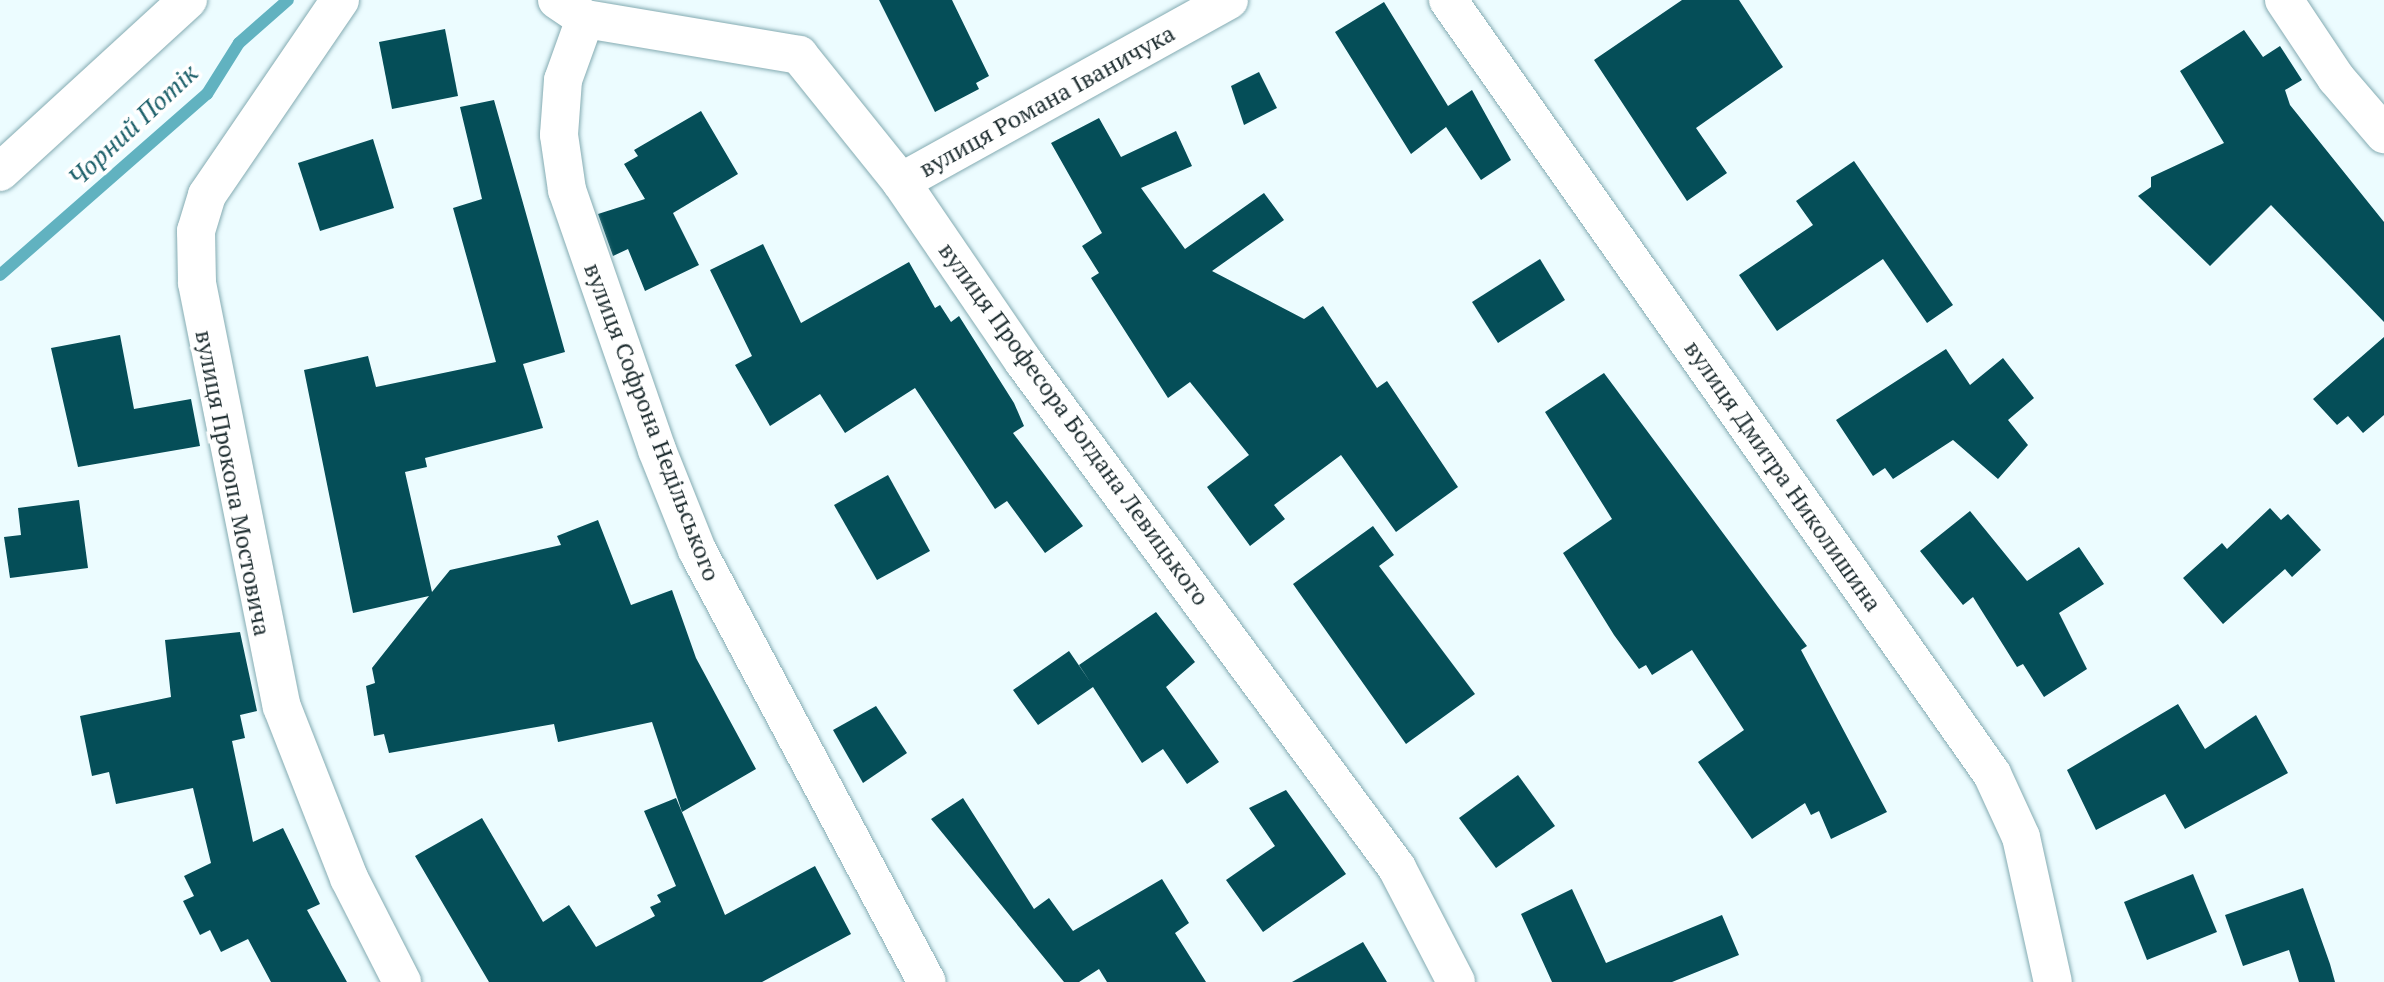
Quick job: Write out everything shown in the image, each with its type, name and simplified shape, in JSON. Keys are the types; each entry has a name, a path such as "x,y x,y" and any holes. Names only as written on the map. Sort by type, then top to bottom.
{"street":[{"path":"0,172 188,0"},
{"name":"вулиця Прокопа Мостовича","path":"340,0 207,195 196,231 197,283 271,670 328,830 402,982"},
{"name":"вулиця Романа Іваничука","path":"901,183 1229,0"},
{"name":"вулиця Дмитра Николишина","path":"1448,0 1992,774 2021,836 2053,982"},
{"path":"2284,0 2336,78 2384,134"},
{"name":"вулиця Професора Богдана Левицького","path":"571,9 799,55 901,183 1023,361 1397,868 1455,982"},
{"name":"вулиця Софрона Недільського","path":"571,9 559,135 576,224 612,328 697,550 926,982"}],"building":[{"path":"879,0 952,0 989,76 976,83 979,89 935,112"},
{"path":"1682,0 1739,0 1783,67 1696,128 1727,173 1687,201 1594,60"},
{"path":"1384,2 1448,106 1472,90 1511,160 1481,180 1446,127 1411,154 1335,32"},
{"path":"445,29 458,96 392,109 379,42"},
{"path":"2244,30 2263,57 2280,46 2302,80 2285,90 2290,105 2384,222 2384,322 2271,205 2210,266 2138,196 2151,187 2151,177 2224,143 2180,71"},
{"path":"1259,72 1277,108 1244,125 1231,86"},
{"path":"494,100 565,352 523,364 543,428 425,458 427,467 405,472 432,592 450,570 561,545 557,536 598,520 631,605 672,590 696,658 756,769 682,812 652,722 558,742 554,724 389,753 384,734 374,736 366,686 375,683 372,668 429,596 353,613 304,370 368,356 376,387 496,362 453,208 482,199 460,107"},
{"path":"701,111 738,174 673,213 699,265 645,291 628,249 613,256 598,214 645,199 624,164 638,156 634,150"},
{"path":"1099,118 1121,157 1176,131 1192,166 1141,188 1185,249 1264,193 1284,220 1212,271 1304,319 1323,306 1377,388 1387,381 1458,487 1396,532 1341,455 1274,505 1285,519 1250,546 1207,487 1249,455 1190,382 1168,398 1091,278 1099,273 1082,246 1102,233 1051,143"},
{"path":"373,139 394,208 320,231 298,163"},
{"path":"1854,161 1953,305 1927,323 1883,259 1777,331 1739,275 1813,225 1796,201"},
{"path":"763,244 801,323 909,262 935,308 940,305 951,322 959,316 1014,403 1024,426 1013,433 1083,526 1045,553 1007,501 995,509 915,388 845,433 820,394 770,426 735,365 752,356 710,270"},
{"path":"1540,259 1565,300 1498,343 1472,302"},
{"path":"120,335 134,409 191,399 200,446 78,467 51,348"},
{"path":"2384,337 2384,415 2363,433 2348,416 2337,425 2313,399"},
{"path":"1946,349 1970,385 2003,358 2034,398 2008,420 2028,445 1998,479 1953,440 1893,479 1885,468 1873,476 1836,420"},
{"path":"1604,373 1807,646 1801,650 1887,812 1831,839 1819,811 1811,815 1805,803 1752,839 1698,762 1744,730 1692,650 1652,675 1646,665 1639,669 1614,635 1563,553 1612,519 1545,412"},
{"path":"888,475 930,551 877,580 834,505"},
{"path":"79,500 88,568 10,578 4,537 21,535 18,508"},
{"path":"2270,508 2281,520 2288,514 2321,550 2292,577 2285,569 2223,624 2183,578 2222,543 2227,549"},
{"path":"1970,511 2027,581 2079,547 2104,584 2059,613 2087,669 2044,697 2023,664 2017,667 1973,597 1963,605 1920,551"},
{"path":"1373,526 1394,555 1379,566 1475,694 1406,744 1293,584"},
{"path":"1156,612 1195,662 1166,687 1219,762 1187,784 1163,749 1142,763 1093,687 1038,725 1013,690 1069,651 1091,683 1079,665"},
{"path":"240,632 257,711 240,715 245,738 232,741 253,842 283,828 320,904 307,910 347,982 271,982 248,939 221,952 210,930 200,935 183,901 194,896 184,876 211,863 193,788 116,804 109,772 92,776 80,716 171,697 165,640"},
{"path":"2178,704 2205,749 2256,715 2288,773 2185,829 2165,794 2096,830 2067,770"},
{"path":"876,706 907,753 863,783 833,730"},
{"path":"1518,775 1555,826 1496,868 1459,818"},
{"path":"1286,790 1346,874 1263,932 1226,880 1275,846 1249,808"},
{"path":"676,798 725,915 815,866 851,934 762,982 489,982 415,856 482,818 543,922 569,905 596,947 655,916 650,907 661,902 657,895 676,886 644,811"},
{"path":"963,798 1034,909 1049,898 1073,931 1162,879 1189,923 1175,933 1206,982 1107,982 1099,969 1079,982 1064,982 931,819"},
{"path":"2193,874 2217,932 2147,960 2124,902"},
{"path":"2303,888 2335,982 2299,982 2289,950 2243,966 2225,915"},
{"path":"1572,889 1606,963 1722,915 1739,955 1672,982 1552,982 1521,914"},
{"path":"1363,942 1387,982 1292,982"}],"waterway":[{"name":"Чорний Потік","path":"0,275 207,94 239,43 288,0"}]}
